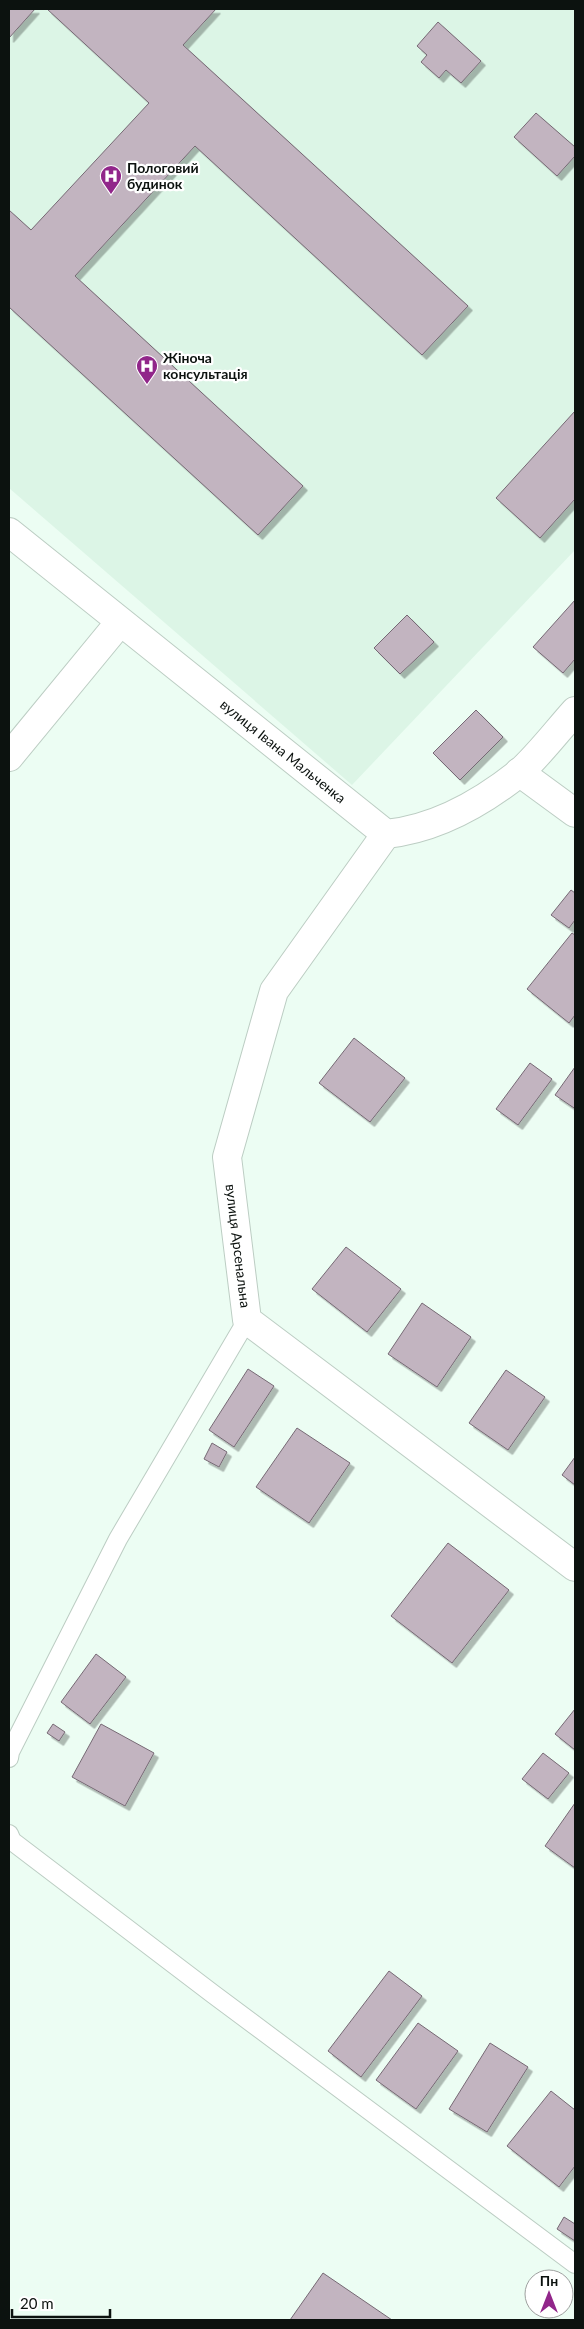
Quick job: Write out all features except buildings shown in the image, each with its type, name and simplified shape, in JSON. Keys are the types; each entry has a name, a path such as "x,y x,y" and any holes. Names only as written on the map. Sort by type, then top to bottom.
{"street":[{"name":"вулиця Івана Мальченка","path":"9,532 386,834"},
{"path":"9,757 120,622"},
{"path":"386,834 408,832 432,825 458,813 519,772 575,711"},
{"path":"519,772 575,813"},
{"name":"вулиця Арсенальна","path":"386,834 274,991 227,1157 246,1320 575,1567"}],"lane":[{"path":"9,1758 10,1752 118,1539 246,1320"},
{"path":"9,1834 12,1841 213,1994 575,2264"}],"shaded area":[{"path":"9,9 575,9 575,550 352,785 9,488"}],"place":[{"name":"Пологовий будинок","path":"111,195"},
{"name":"Жіноча консультація","path":"147,385"}]}
